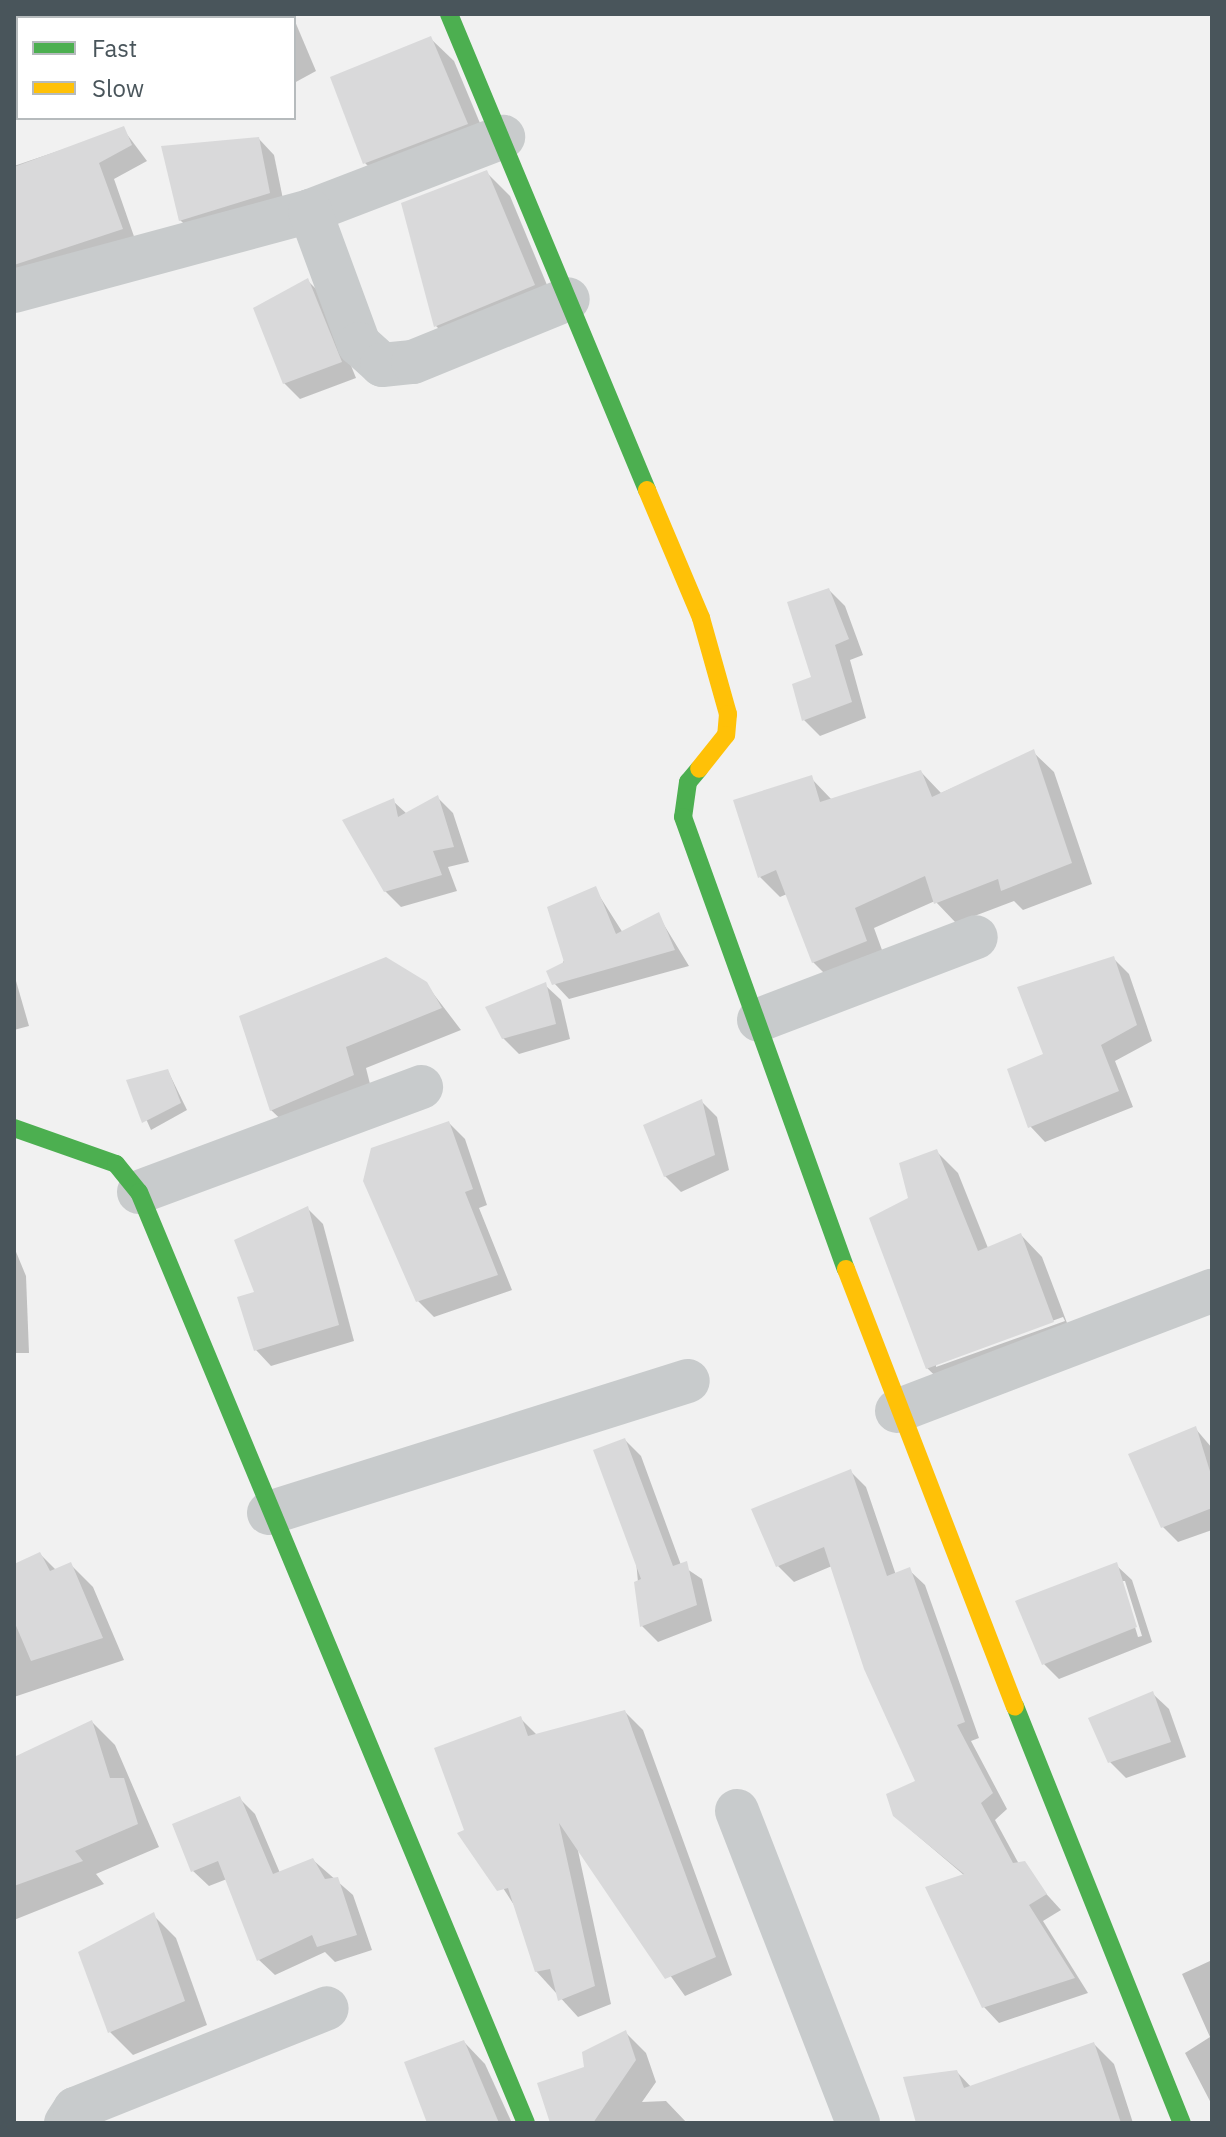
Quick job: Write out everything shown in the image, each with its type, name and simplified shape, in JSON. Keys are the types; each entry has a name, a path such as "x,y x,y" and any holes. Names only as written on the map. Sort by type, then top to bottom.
{"street":[{"path":"449,14 503,137 701,618 728,714 726,735 688,782 683,817 759,1020 897,1411 1182,2123"},
{"path":"14,291 310,211 503,137"},
{"path":"310,211 359,344 382,365 413,362 568,299"},
{"path":"759,1020 976,937"},
{"path":"139,1192 421,1087"},
{"path":"14,1128 116,1164 139,1192 269,1513 526,2123"},
{"path":"897,1411 1212,1291"},
{"path":"269,1513 688,1381"},
{"path":"737,1811 858,2123"},
{"path":"66,2123 75,2109 327,2008"}],"building":[{"path":"431,36 468,124 363,164 330,77"},
{"path":"124,126 132,145 99,163 123,229 14,265 14,167"},
{"path":"259,137 270,193 179,221 161,146"},
{"path":"487,170 535,285 434,327 401,203"},
{"path":"308,278 342,362 283,384 253,308"},
{"path":"829,588 849,639 835,645 852,702 802,721 792,684 811,677 787,602"},
{"path":"1034,749 1072,863 1001,891 998,879 934,904 925,876 855,908 867,941 812,963 776,870 758,878 733,800 812,775 820,802 921,770 932,797"},
{"path":"438,795 454,847 433,851 442,875 384,892 342,820 394,798 398,817"},
{"path":"596,886 616,934 659,912 675,950 552,985 546,971 564,962 547,907"},
{"path":"1114,956 1137,1025 1101,1045 1119,1091 1028,1128 1007,1069 1043,1054 1017,987"},
{"path":"386,957 427,982 442,1008 346,1047 354,1075 270,1111 239,1016"},
{"path":"546,982 556,1024 502,1039 485,1007"},
{"path":"168,1069 181,1103 142,1123 126,1080"},
{"path":"702,1099 715,1155 664,1177 643,1125"},
{"path":"449,1121 473,1189 465,1192 498,1275 416,1302 363,1181 371,1148"},
{"path":"937,1149 978,1251 1021,1233 1054,1322 926,1369 869,1218 908,1198 899,1163"},
{"path":"308,1206 339,1325 254,1351 237,1297 254,1292 234,1240"},
{"path":"1196,1426 1212,1478 1212,1508 1161,1528 1128,1454"},
{"path":"625,1438 673,1566 687,1561 697,1605 640,1627 634,1582 641,1579 593,1450"},
{"path":"851,1469 887,1576 910,1567 965,1722 957,1725 993,1793 981,1803 1013,1863 1025,1861 1047,1894 1029,1905 1075,1978 982,2008 925,1887 964,1874 893,1816 886,1794 915,1781 864,1669 824,1547 776,1567 751,1509"},
{"path":"40,1552 50,1571 71,1562 103,1638 31,1661 14,1621 14,1564"},
{"path":"1117,1562 1137,1627 1042,1665 1015,1601"},
{"path":"1153,1691 1171,1742 1108,1763 1088,1718"},
{"path":"625,1710 716,1957 665,1979 559,1823 595,1986 558,2001 550,1969 535,1972 508,1888 497,1891 457,1833 464,1830 434,1748 521,1716 528,1736"},
{"path":"92,1720 110,1778 124,1778 138,1824 75,1851 83,1861 14,1886 14,1757"},
{"path":"240,1796 273,1874 313,1858 325,1879 338,1877 357,1935 317,1947 312,1935 257,1961 218,1861 191,1872 172,1824"},
{"path":"154,1912 185,2001 108,2033 78,1952"},
{"path":"626,2030 636,2060 593,2123 550,2123 537,2083 584,2067 582,2052"},
{"path":"464,2040 499,2123 427,2123 404,2062"},
{"path":"1094,2042 1121,2123 916,2123 903,2077 957,2070 964,2088"}],"traffic: fast":[{"path":"449,14 647,490"},
{"path":"699,769 688,782 683,817 846,1269"},
{"path":"14,1128 116,1164 139,1192 526,2123"},
{"path":"1015,1706 1182,2123"}],"traffic: slow":[{"path":"647,490 701,618 728,714 726,735 699,769"},
{"path":"846,1269 1015,1706"}]}
